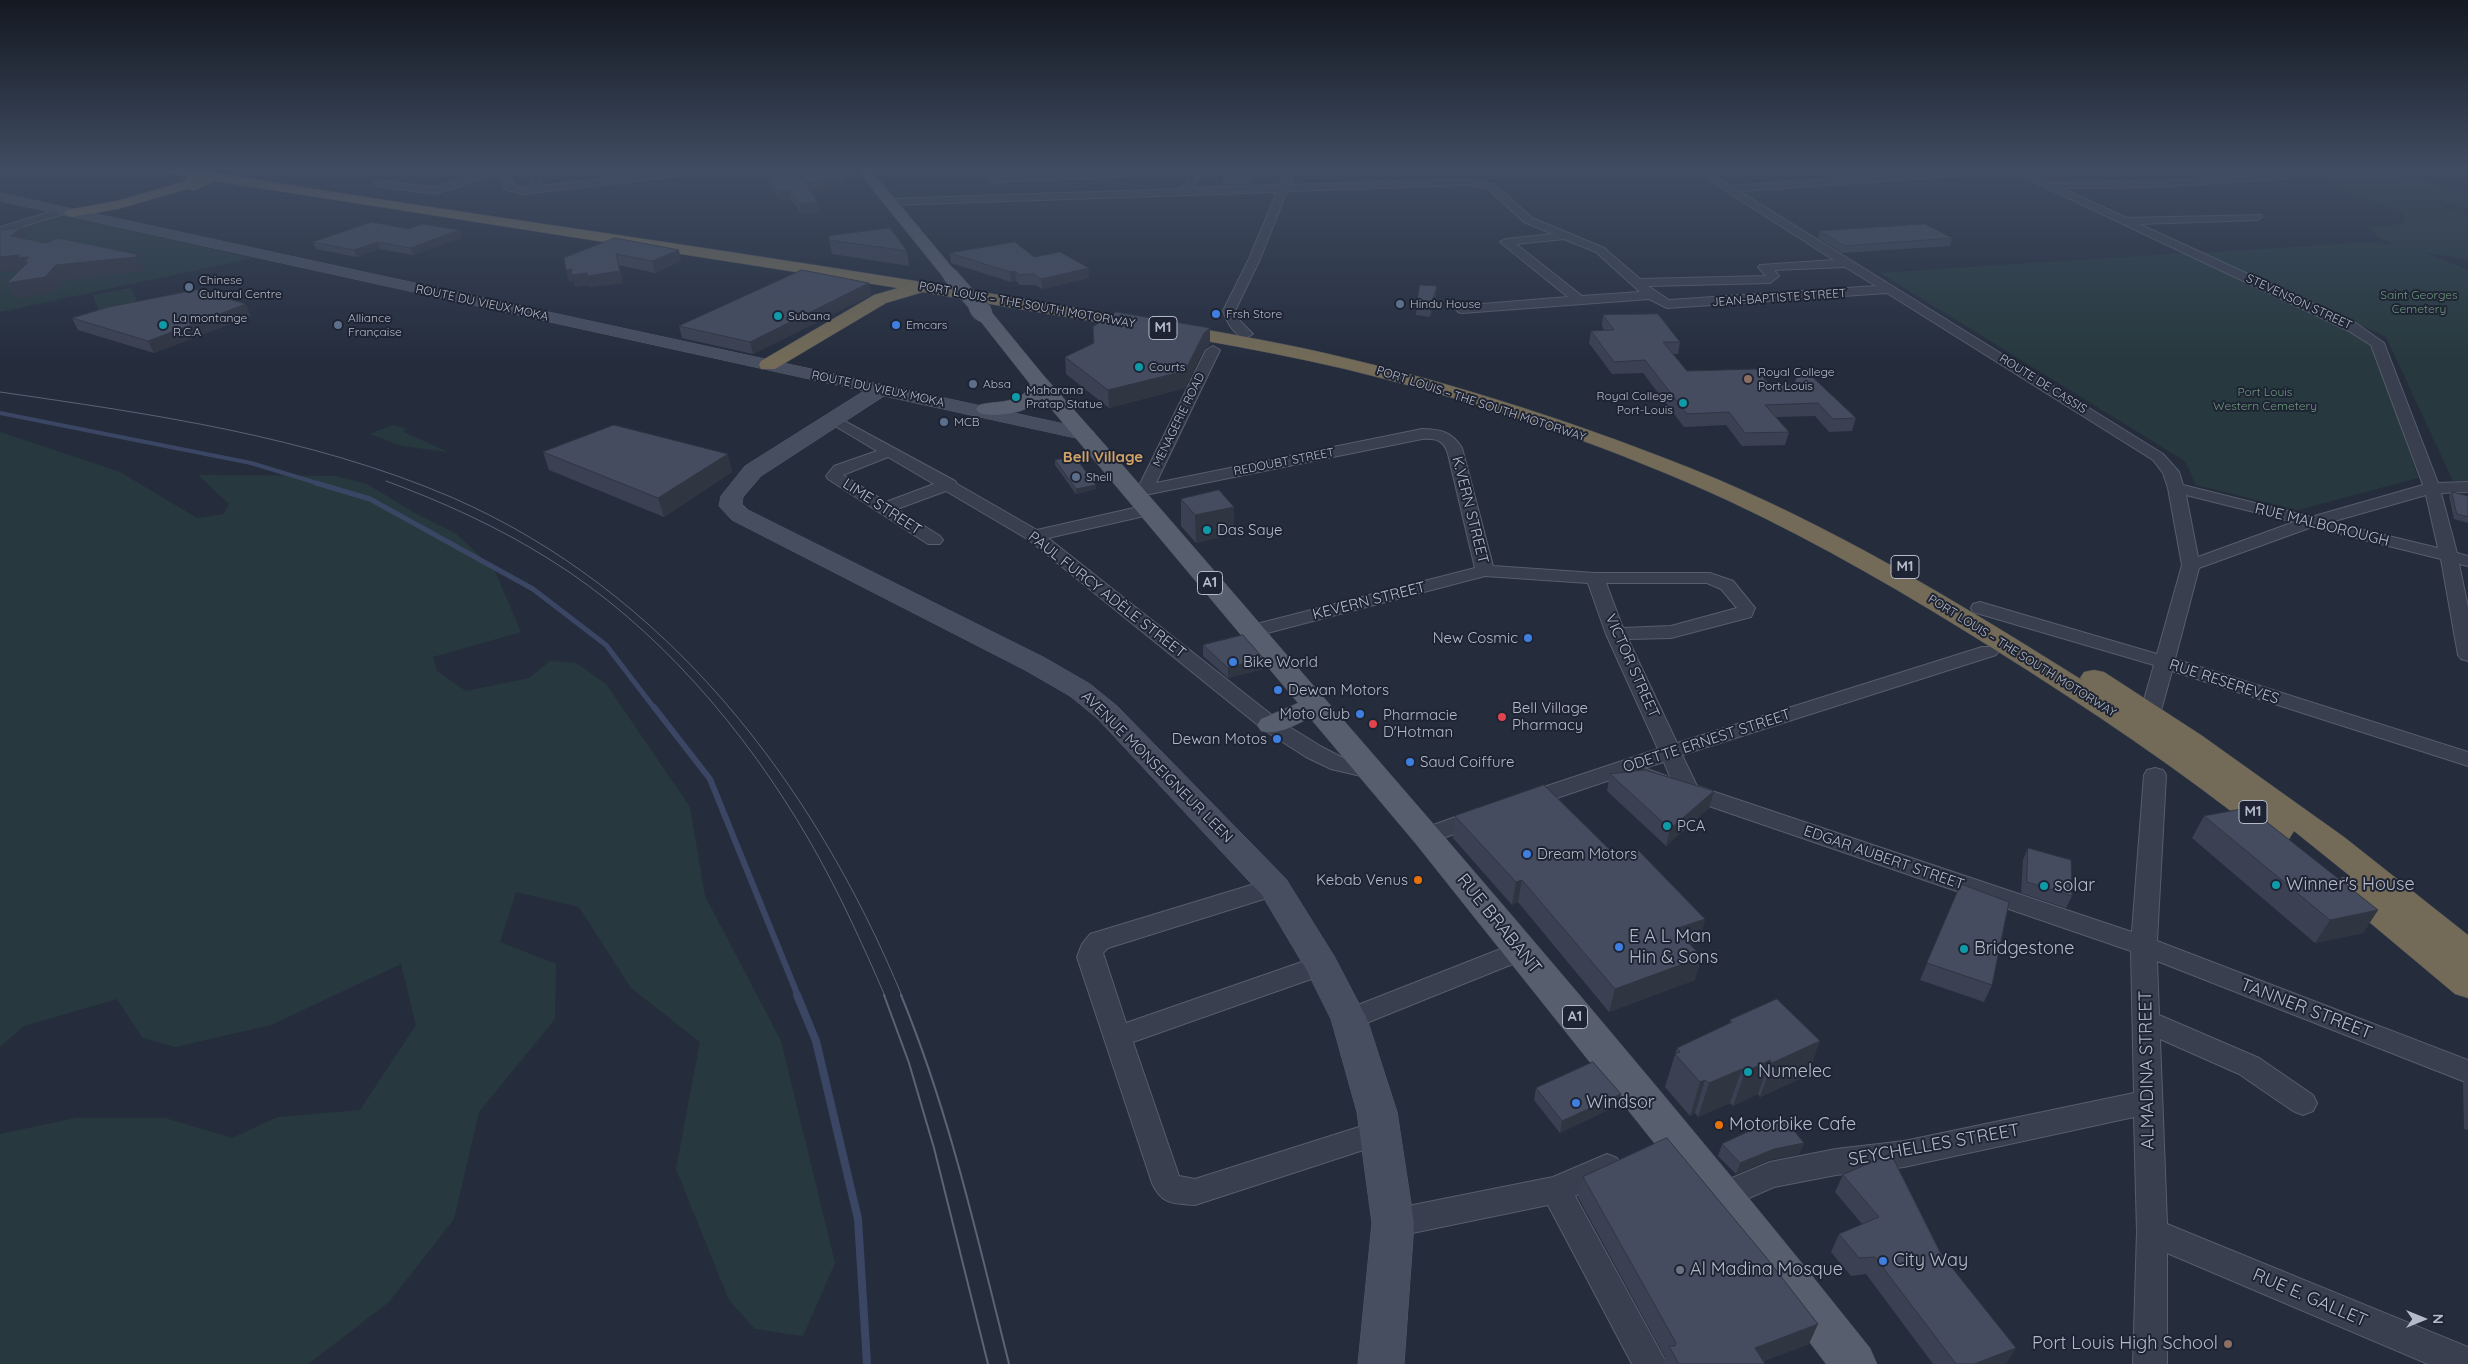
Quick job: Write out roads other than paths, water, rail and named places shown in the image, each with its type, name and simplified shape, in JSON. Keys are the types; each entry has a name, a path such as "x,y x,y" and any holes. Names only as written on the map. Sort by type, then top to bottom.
{"highway":[{"name":"PORT LOUIS – THE SOUTH MOTORWAY","path":"584,234 953,284 1264,346 1371,369 1428,385 1640,456 1745,500 1852,553 1939,602 2098,702 2260,818 2468,984"},
{"name":"PORT LOUIS – THE SOUTH MOTORWAY","path":"636,234 1246,334 1352,355 1450,381 1568,418 1646,447 1730,481 1855,540 1980,608 2150,714 2314,832 2468,954"},
{"path":"768,364 880,299 908,291 953,284"},
{"path":"2314,832 2468,940"}],"main road":[{"name":"ROUTE DU VIEUX MOKA","path":"171,234 1085,434"},
{"name":"A1","path":"914,234 953,284 984,313 1066,414 1142,497"},
{"path":"986,408 1026,401 1037,392 1040,383"},
{"name":"AVENUE MONSEIGNEUR LEEN","path":"881,389 753,471 732,496 730,506 740,515 1035,664 1080,690 1107,712 1238,847 1274,887 1322,965 1349,1019 1377,1112 1393,1223 1381,1364"},
{"name":"ROUTE DU VIEUX MOKA","path":"965,408 1042,410 1066,414"},
{"name":"RUE BRABANT","path":"1142,497 1314,706 1374,772 1521,950 1649,1148 1724,1196 1854,1364"},
{"path":"1270,725 1314,706"}],"street":[{"path":"1246,334 1234,323 1229,311 1255,260 1266,234"},
{"path":"1558,234 1600,250 1640,283 1651,295"},
{"name":"ROUTE DE CASSIS","path":"1801,234 2158,457 2171,472 2176,488 2191,565 2150,714"},
{"name":"STEVENSON STREET","path":"2151,234 2369,336 2377,343 2432,488 2449,557 2468,655"},
{"path":"1565,237 1506,242 1579,300"},
{"path":"1640,283 1770,279 1773,276 1764,267 1848,263"},
{"name":"JEAN-BAPTISTE STREET","path":"1651,295 1667,304 1892,289"},
{"path":"1462,309 1651,295"},
{"name":"MENAGERIE ROAD","path":"1142,497 1213,350"},
{"name":"PAUL FURCY ADÈLE STREET","path":"835,420 949,484 1035,536 1270,725 1314,752 1339,764 1374,772"},
{"name":"REDOUBT STREET","path":"1035,536 1142,497 1432,433"},
{"name":"K.VERN STREET","path":"1432,433 1443,435 1453,444 1485,571"},
{"name":"LIME STREET","path":"891,451 840,468 834,476 934,540"},
{"path":"884,508 949,484"},
{"name":"RUE MALBOROUGH","path":"2176,488 2468,562"},
{"path":"2191,565 2311,522 2432,488 2465,488"},
{"name":"KEVERN STREET","path":"1252,631 1485,571 1595,578 1710,578 1727,585 1746,608 1744,614 1671,632 1616,634"},
{"name":"VICTOR STREET","path":"1595,578 1616,634 1688,791"},
{"name":"RUE RESEREVES","path":"1980,608 2163,662 2468,759"},
{"name":"ODETTE ERNEST STREET","path":"1427,836 1503,808 1670,752 1989,651"},
{"name":"EDGAR AUBERT STREET","path":"1625,768 2144,946"},
{"name":"ALMADINA STREET","path":"2150,1364 2152,1232 2144,946 2155,775"},
{"path":"1274,887 1094,945 1090,957 1167,1183 1173,1190 1195,1192 1381,1132"},
{"name":"TANNER STREET","path":"2144,946 2468,1072"},
{"path":"1349,1019 1521,950"},
{"path":"1117,1037 1322,965"},
{"path":"2147,1021 2249,1066 2303,1103"},
{"name":"SEYCHELLES STREET","path":"1724,1196 1770,1175 1836,1162 1904,1154 2147,1102"},
{"path":"1393,1223 1556,1190 1649,1148"},
{"path":"1556,1190 1650,1364"},
{"name":"RUE E. GALLET","path":"2152,1232 2468,1364"}],"waterway":[{"path":"0,413 251,463 320,484"},
{"path":"316,483 370,499 533,589 606,645 655,709"},
{"path":"654,707 710,779 798,996"},
{"path":"797,995 816,1041 858,1219 867,1364"}],"tram line":[{"path":"0,392 172,419 286,443 342,458 397,476 451,497 529,537 600,585 665,640 724,702 778,769 825,841 866,917 902,996"},
{"path":"386,481 470,516 510,536 549,559 589,586 626,616 696,684 728,721 757,760 809,840 830,878 885,996"},
{"path":"884,995 909,1063 934,1148 988,1364"},
{"path":"901,995 949,1131 1009,1364"}],"place":[{"name":"Chinese Cultural Centre","path":"189,287"},
{"name":"Hindu House","path":"1400,304"},
{"name":"Frsh Store","path":"1216,314"},
{"name":"Subana","path":"778,316"},
{"name":"La montange R.C.A","path":"163,325"},
{"name":"Alliance Française","path":"338,325"},
{"name":"Emcars","path":"896,325"},
{"name":"Courts","path":"1139,367"},
{"name":"Royal College Port Louis","path":"1748,379"},
{"name":"Absa","path":"973,384"},
{"name":"Maharana Pratap Statue","path":"1016,397"},
{"name":"Royal College Port-Louis","path":"1683,403"},
{"name":"MCB","path":"944,422"},
{"name":"Shell","path":"1076,477"},
{"name":"Das Saye","path":"1207,530"},
{"name":"New Cosmic","path":"1528,638"},
{"name":"Bike World","path":"1233,662"},
{"name":"Dewan Motors","path":"1278,690"},
{"name":"Moto Club","path":"1360,714"},
{"name":"Bell Village Pharmacy","path":"1502,717"},
{"name":"Pharmacie D'Hotman","path":"1373,724"},
{"name":"Dewan Motos","path":"1277,739"},
{"name":"Saud Coiffure","path":"1410,762"},
{"name":"PCA","path":"1667,826"},
{"name":"Dream Motors","path":"1527,854"},
{"name":"Kebab Venus","path":"1418,880"},
{"name":"Winner's House","path":"2276,885"},
{"name":"solar","path":"2044,886"},
{"name":"E A L Man Hin & Sons","path":"1619,947"},
{"name":"Bridgestone","path":"1964,949"},
{"name":"Numelec","path":"1748,1072"},
{"name":"Windsor","path":"1576,1103"},
{"name":"Motorbike Cafe","path":"1719,1125"},
{"name":"City Way","path":"1883,1261"},
{"name":"Al Madina Mosque","path":"1680,1270"},
{"name":"Port Louis High School","path":"2228,1344"}],"district":[{"name":"Bell Village","path":"1103,457"}],"park label":[{"name":"Saint Georges Cemetery","path":"2419,302"},
{"name":"Port Louis Western Cemetery","path":"2265,399"}]}
